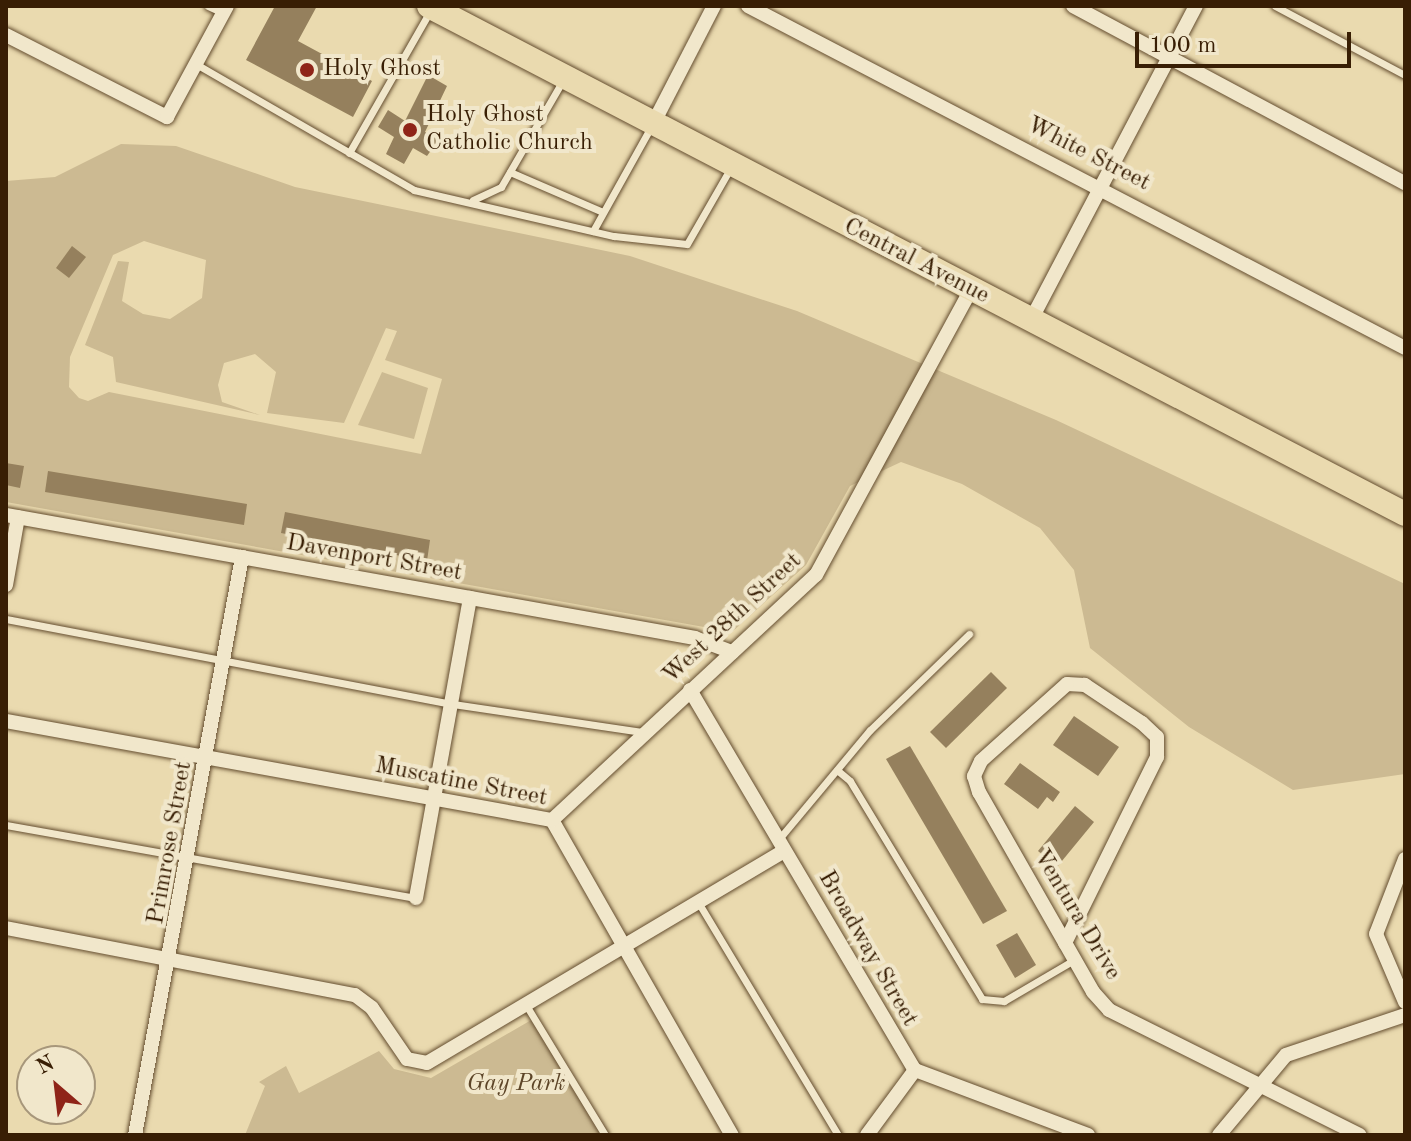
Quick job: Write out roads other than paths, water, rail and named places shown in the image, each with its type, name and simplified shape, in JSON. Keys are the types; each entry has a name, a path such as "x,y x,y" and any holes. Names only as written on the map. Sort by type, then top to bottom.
{"main road":[{"name":"Central Avenue","path":"430,7 970,291 1405,514"}],"street":[{"path":"653,124 714,6"},
{"name":"White Street","path":"748,6 1103,186 1405,348"},
{"path":"1073,6 1172,54 1405,183"},
{"path":"1031,320 1196,6"},
{"path":"6,35 167,117 225,10"},
{"name":"West 28th Street","path":"552,820 642,732 816,575 970,291"},
{"path":"6,585 12,516"},
{"name":"Davenport Street","path":"12,516 695,638 732,652"},
{"name":"Primrose Street","path":"135,1135 172,959 227,658 242,557"},
{"path":"416,898 470,598"},
{"name":"Ventura Drive","path":"1065,943 1157,757 1157,737 1085,685 1067,684 981,761 974,776 1074,960 1109,1010 1360,1135"},
{"name":"Broadway Street","path":"690,690 915,1070"},
{"name":"Muscatine Street","path":"6,721 209,756 435,802 552,820 732,1135"},
{"path":"6,928 355,995 372,1008 407,1059 427,1063 698,902 781,846"},
{"path":"1405,859 1376,934 1405,1002"},
{"path":"1219,1135 1261,1085 1295,1051 1405,1015"},
{"path":"867,1135 915,1070 1046,1127 1088,1135"}],"lane":[{"path":"208,6 225,10"},
{"path":"1275,6 1405,75"},
{"path":"349,153 430,7"},
{"path":"196,64 414,190 473,200 593,231 687,244 732,165"},
{"path":"473,200 501,187 564,77"},
{"path":"593,231 653,124"},
{"path":"510,172 603,212"},
{"path":"6,619 227,658 453,704 642,732"},
{"path":"781,846 837,770 969,634"},
{"path":"837,770 850,781 982,999 1004,1001 1074,960"},
{"path":"6,825 416,898"},
{"path":"698,902 838,1135"},
{"path":"526,1005 605,1135"}],"place":[{"name":"Holy Ghost","path":"307,70"},
{"name":"Holy Ghost Catholic Church","path":"410,130"}],"park label":[{"name":"Gay Park","path":"516,1085"}]}
